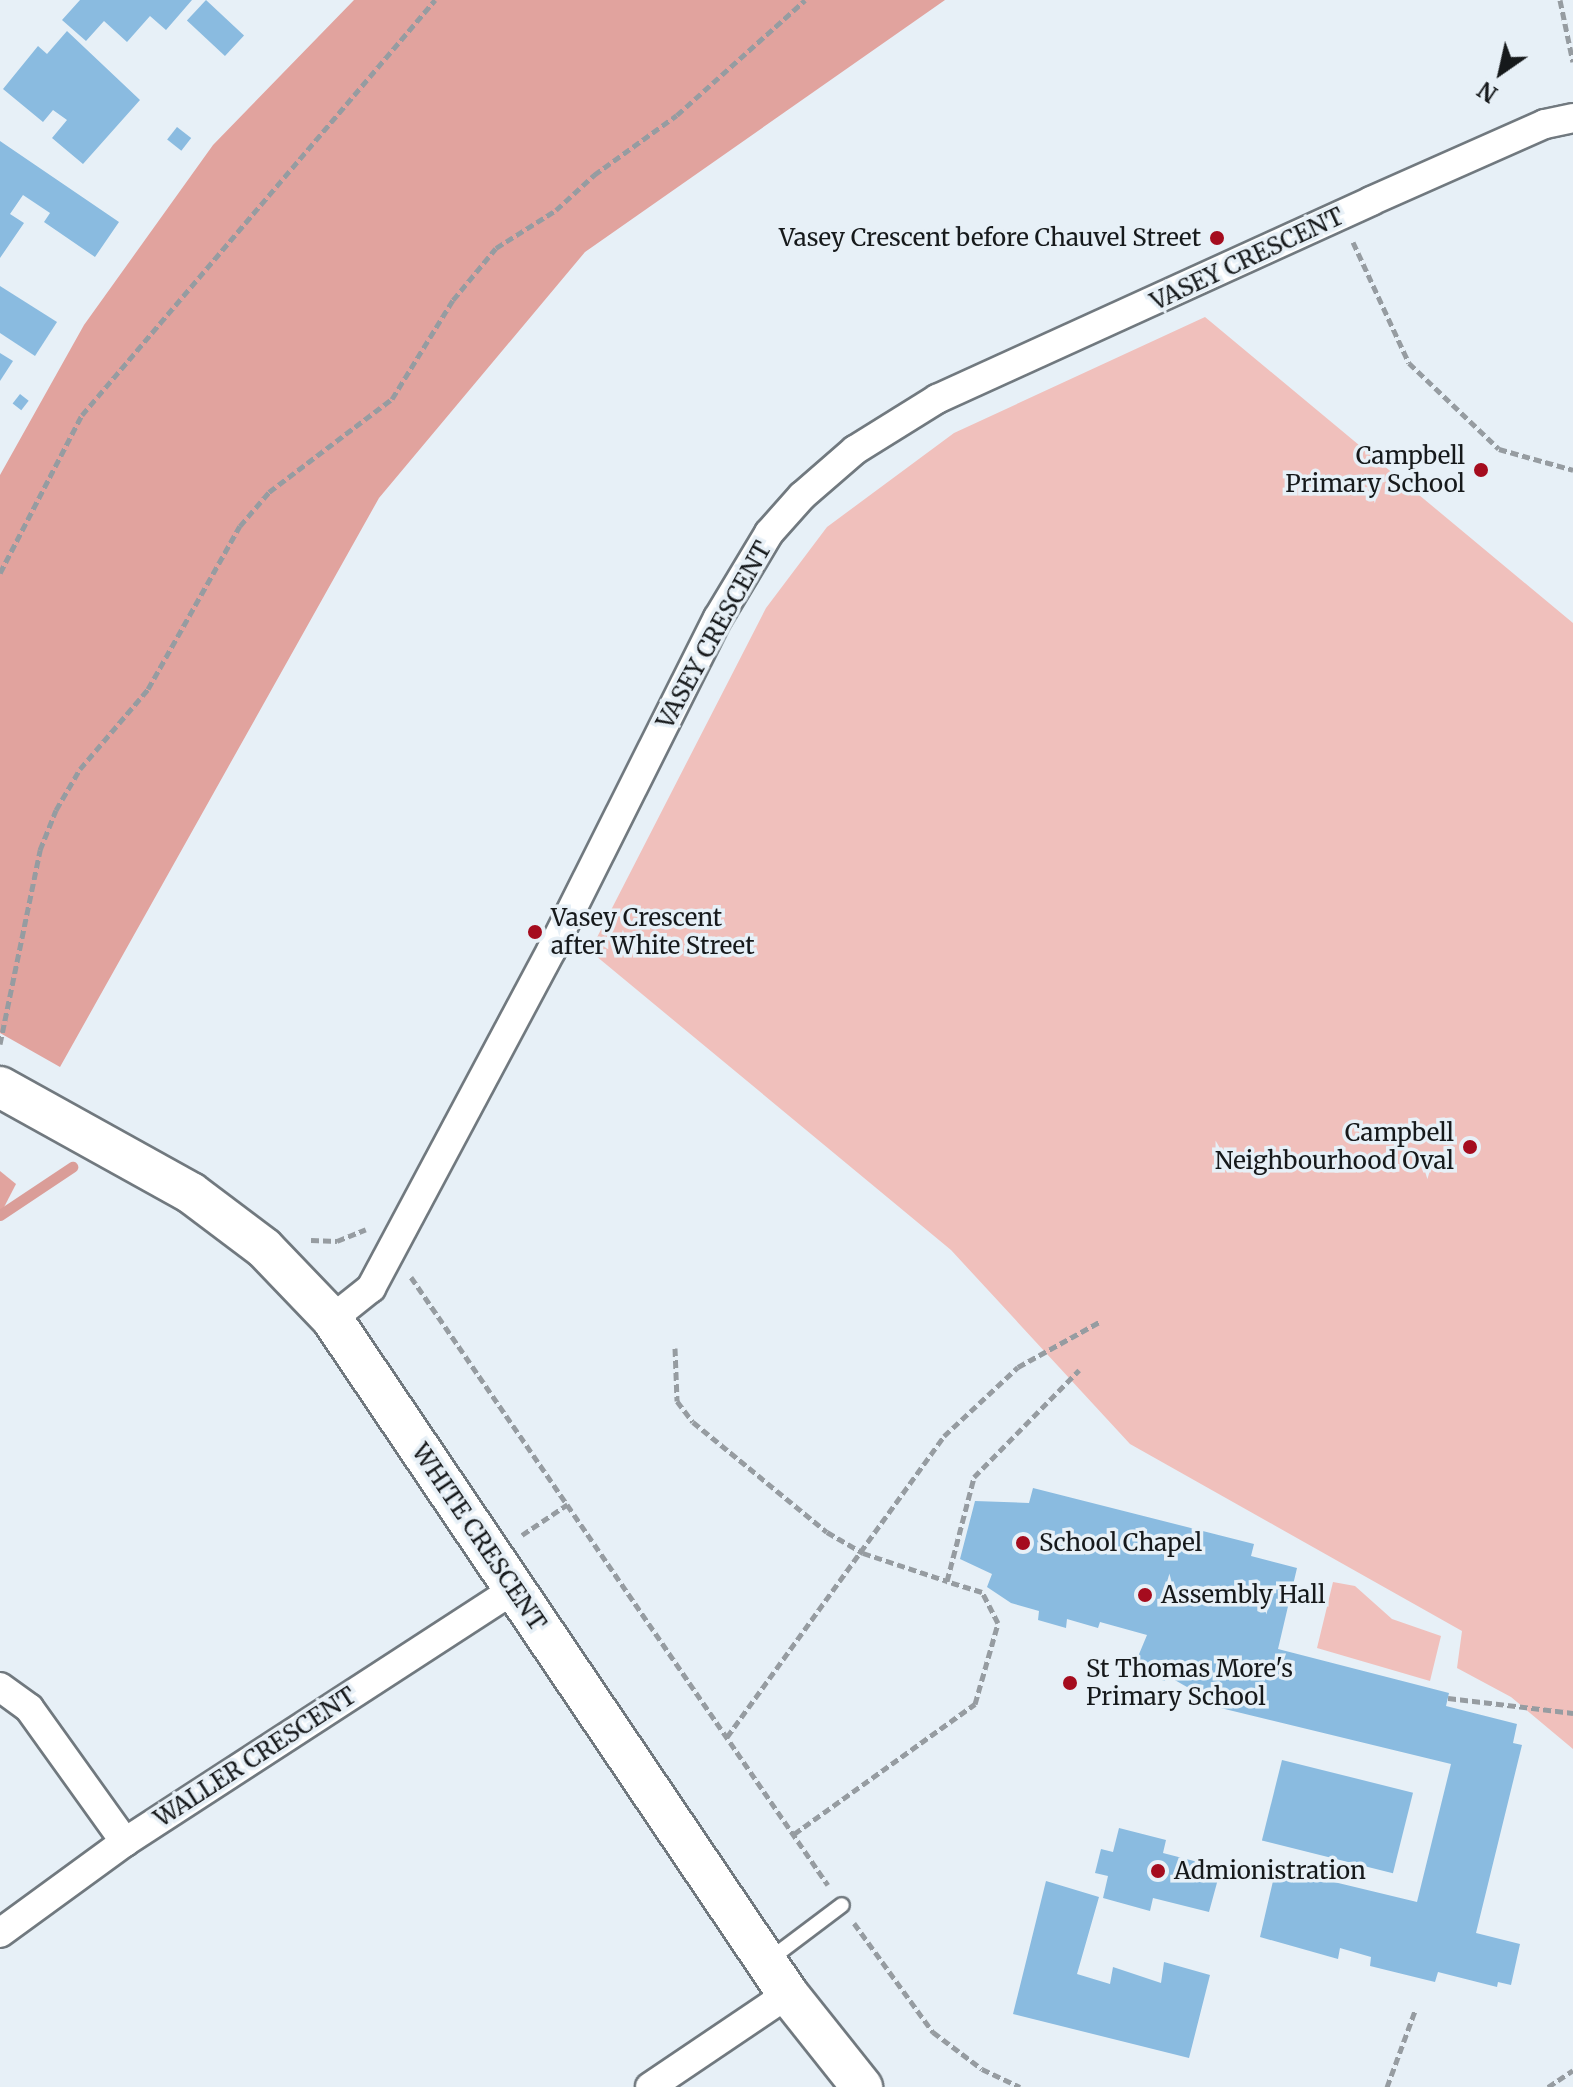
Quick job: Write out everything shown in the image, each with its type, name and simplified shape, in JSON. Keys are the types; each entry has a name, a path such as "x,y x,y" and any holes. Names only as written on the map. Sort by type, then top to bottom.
{"street":[{"name":"VASEY CRESCENT","path":"332,1319 371,1288 552,949 718,618 769,533 802,496 855,450 937,399 1545,124 1573,118"},
{"name":"WHITE CRESCENT","path":"0,1087 191,1193 264,1248 332,1319 777,1978 862,2087"},
{"name":"WALLER CRESCENT","path":"0,1933 125,1842 515,1589"},
{"path":"0,1687 29,1708 125,1842"},
{"path":"650,2087 777,1978"}],"lane":[{"path":"777,1978 842,1905"}],"path":[{"path":"0,573 82,415 435,0"},
{"path":"0,1044 40,850 56,810 80,769 148,689 240,526 269,492 392,399 453,300 496,248 556,210 594,175 677,115 805,0"},
{"path":"1560,0 1573,62"},
{"path":"1349,234 1409,363 1499,449 1573,470"},
{"path":"298,1236 337,1241 376,1222"},
{"path":"415,1263 409,1274 842,1905 933,2032 982,2069 1020,2087"},
{"path":"727,1737 863,1553 944,1436 1018,1367 1101,1321"},
{"path":"675,1348 677,1401 693,1422 827,1532 863,1553 982,1592 998,1623 975,1704 794,1834"},
{"path":"947,1581 974,1477 1079,1370"},
{"path":"493,1556 568,1504"},
{"path":"1448,1698 1573,1713"},
{"path":"1387,2087 1415,2011"},
{"path":"1548,2087 1573,2070"}],"shaded area":[{"path":"354,0 945,0 585,252 379,498 60,1067 0,1033 0,475 84,325 213,145"},
{"path":"1205,317 1573,623 1573,1749 1511,1697 1457,1668 1462,1631 1130,1444 951,1250 590,951 766,608 827,527 954,433"},
{"path":"0,1171 16,1184 0,1215"},
{"path":"1333,1582 1355,1586 1392,1619 1441,1636 1430,1681 1317,1648"}],"building":[{"path":"80,0 192,0 166,30 150,16 127,42 104,21 86,41 62,20"},
{"path":"206,0 244,35 225,56 187,20"},
{"path":"67,31 140,100 83,164 52,138 67,120 53,110 43,122 3,89 38,46 47,54"},
{"path":"177,127 191,138 181,151 167,140"},
{"path":"0,141 119,222 95,257 44,222 50,213 23,195 10,214 24,223 0,258"},
{"path":"0,286 57,322 35,356 0,333"},
{"path":"0,353 13,361 0,381"},
{"path":"20,394 29,401 21,410 13,403"},
{"path":"1033,1488 1254,1544 1251,1556 1297,1568 1278,1649 1449,1693 1446,1706 1517,1724 1513,1743 1522,1745 1476,1933 1520,1944 1511,1985 1498,1982 1497,1987 1438,1972 1435,1982 1370,1966 1371,1957 1340,1948 1338,1959 1260,1937 1276,1868 1417,1902 1451,1764 1200,1703 1201,1695 1166,1675 1165,1681 1132,1671 1147,1635 1100,1622 1098,1628 1067,1619 1066,1628 1038,1620 1039,1611 1011,1603 987,1587 992,1574 960,1559 975,1501 1029,1503"},
{"path":"1282,1760 1413,1793 1393,1873 1262,1841"},
{"name":"Admionistration","path":"1119,1828 1166,1840 1163,1853 1221,1868 1209,1912 1153,1898 1150,1911 1103,1898 1108,1876 1095,1873 1101,1849 1113,1852"},
{"path":"1046,1881 1099,1897 1077,1974 1110,1984 1113,1967 1161,1983 1164,1962 1210,1975 1189,2058 1013,2014"}],"waterway":[{"path":"0,1215 72,1167"}],"place":[{"name":"Vasey Crescent before Chauvel Street","path":"1217,238"},
{"name":"Campbell Primary School","path":"1481,470"},
{"name":"Vasey Crescent after White Street","path":"535,932"},
{"name":"Campbell Neighbourhood Oval","path":"1470,1147"},
{"name":"School Chapel","path":"1023,1543"},
{"name":"Assembly Hall","path":"1145,1595"},
{"name":"St Thomas More's Primary School","path":"1070,1683"},
{"name":"Admionistration","path":"1158,1871"}]}
